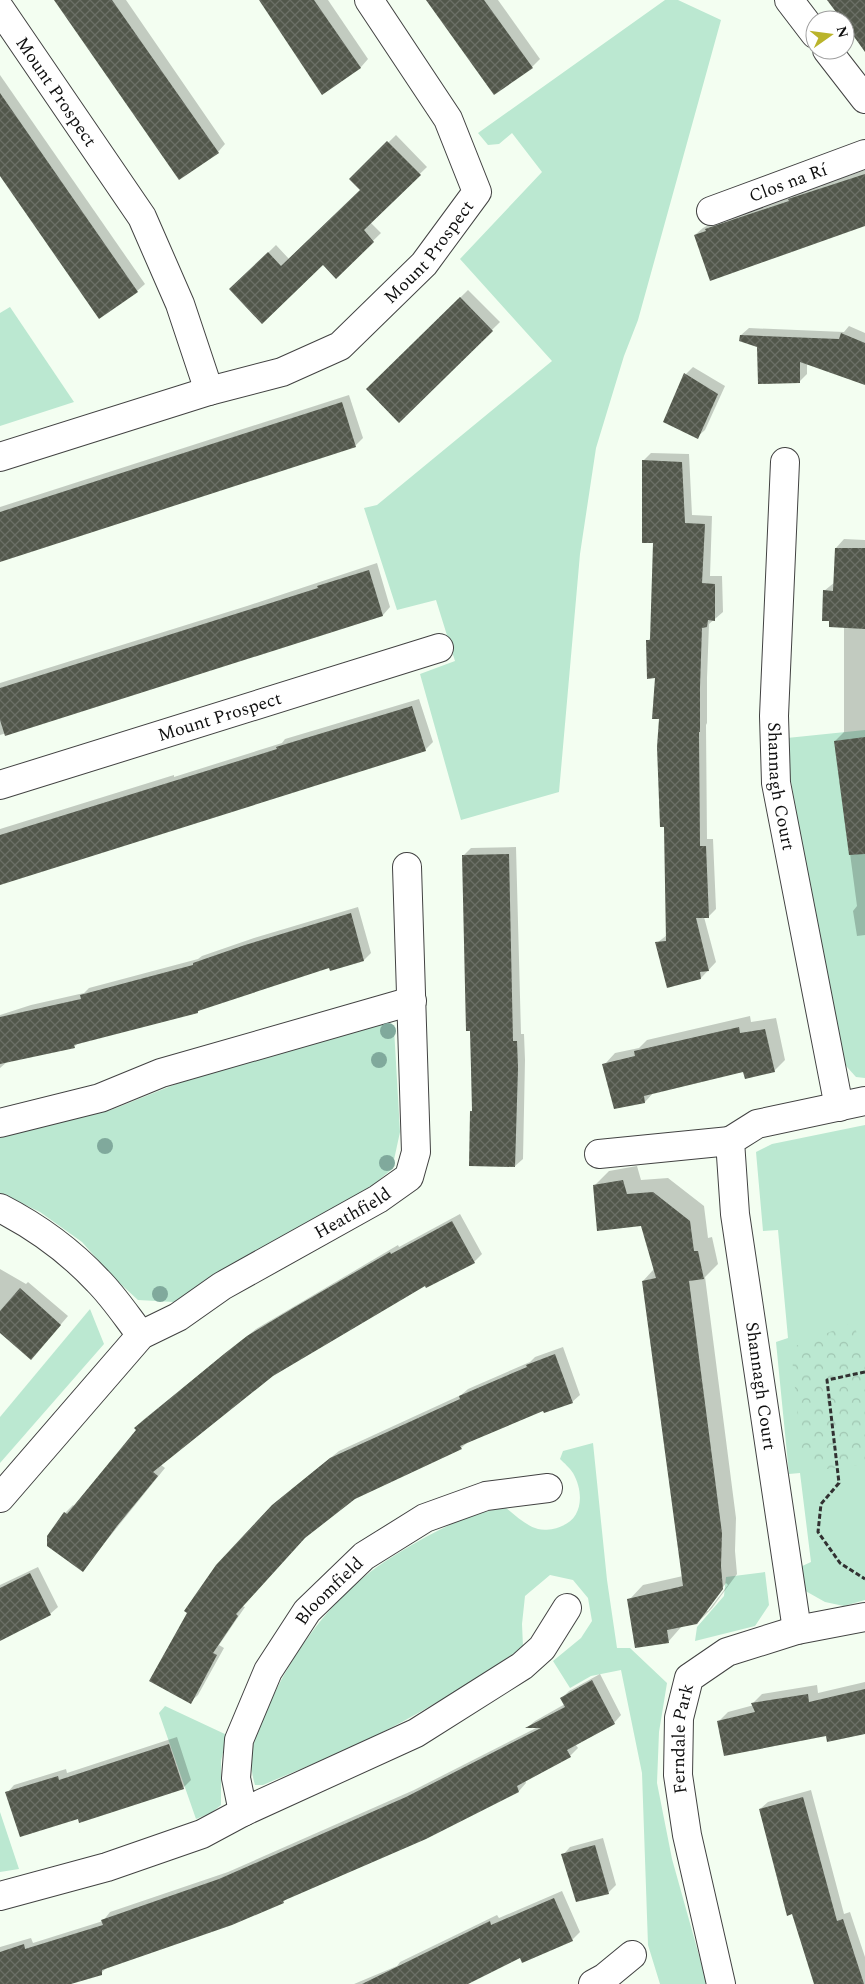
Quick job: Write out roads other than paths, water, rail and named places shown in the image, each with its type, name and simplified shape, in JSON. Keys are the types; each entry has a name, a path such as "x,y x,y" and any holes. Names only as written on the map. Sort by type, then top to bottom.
{"street":[{"name":"Mount Prospect","path":"0,457 209,391 282,372 340,346 424,264 477,192 448,119 369,0"},
{"path":"789,0 805,21"},
{"name":"Mount Prospect","path":"0,9 142,217 180,304 209,391"},
{"path":"835,60 865,100"},
{"name":"Clos na Rí","path":"711,211 865,154"},
{"name":"Shannagh Court","path":"599,1154 730,1141 757,1124 852,1104 776,783 774,716 784,462"},
{"name":"Mount Prospect","path":"0,785 439,648"},
{"name":"Heathfield","path":"0,1498 141,1335 178,1317 222,1286 378,1199 409,1177 416,1152 407,867"},
{"path":"0,1123 100,1098 161,1073 412,1000"},
{"name":"Shannagh Court","path":"730,1141 735,1214 797,1630"},
{"path":"0,1208 63,1247 99,1282 141,1335"},
{"name":"Bloomfield","path":"243,1812 236,1778 239,1740 268,1671 307,1611 364,1556 425,1518 486,1496 548,1488"},
{"path":"0,1896 107,1866 202,1834 243,1812 416,1732 522,1666 542,1648 567,1608"},
{"name":"Ferndale Park","path":"721,1984 687,1835 678,1775 679,1718 689,1678 727,1652 797,1630 865,1616"},
{"path":"593,1984 604,1978 632,1955"}]}
